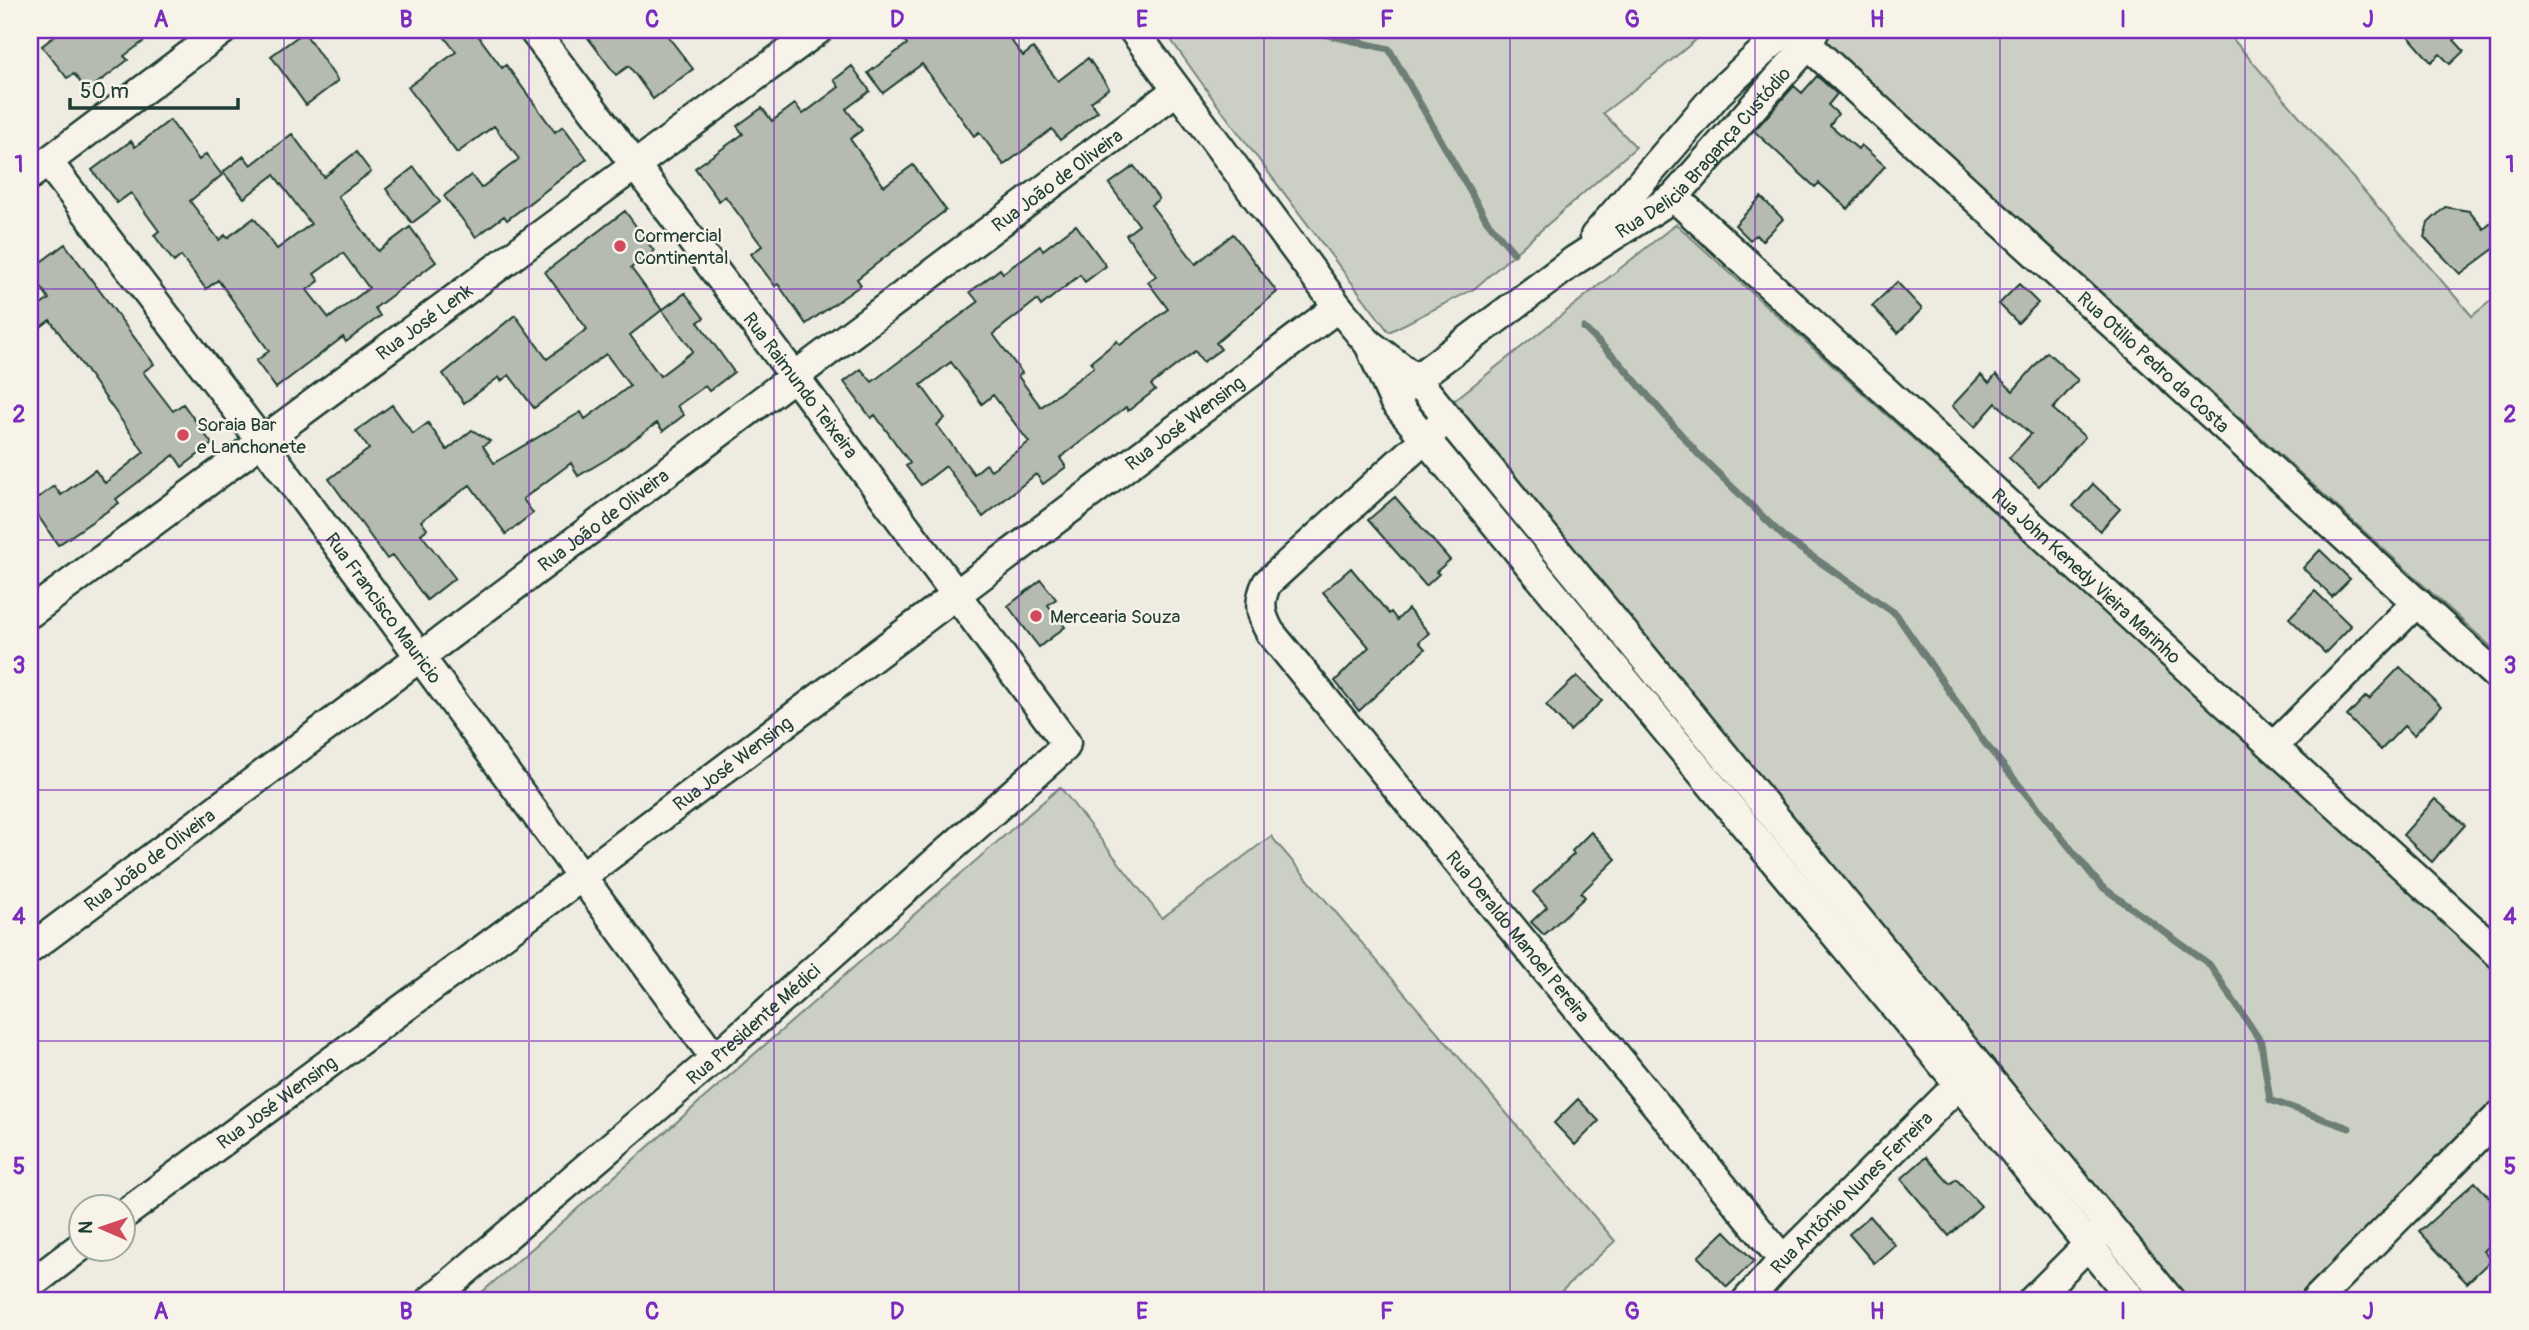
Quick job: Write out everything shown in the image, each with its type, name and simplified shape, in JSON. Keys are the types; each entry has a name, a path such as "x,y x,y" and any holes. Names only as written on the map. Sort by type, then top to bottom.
{"street":[{"path":"39,169 223,30"},
{"name":"Rua Raimundo Teixeira","path":"533,30 1066,743"},
{"name":"Rua José Lenk","path":"30,613 818,30"},
{"path":"1133,30 1338,307 1368,342 1416,379 2170,1300"},
{"name":"Rua Delicia Bragança Custódio","path":"1394,401 1416,379 1575,260 1674,197 1803,35"},
{"name":"Rua Delicia Bragança Custódio","path":"1575,260 1718,93 1803,35"},
{"name":"Rua Otilio Pedro da Costa","path":"1803,35 2499,678"},
{"name":"Rua João de Oliveira","path":"30,949 1177,90"},
{"name":"Rua Francisco Mauricio","path":"39,169 262,442 715,1058"},
{"name":"Rua John Kenedy Vieira Marinho","path":"1674,197 2499,954"},
{"name":"Rua José Wensing","path":"136,1206 581,877 1338,307"},
{"path":"1368,342 1394,401 1959,1084 2133,1300"},
{"path":"1425,438 1448,418"},
{"name":"Rua Deraldo Manoel Pereira","path":"1425,438 1267,583 1260,609 1270,632 1783,1259"},
{"path":"2274,746 2417,602"},
{"name":"Rua Presidente Médici","path":"431,1300 715,1058 1065,747 1066,743"},
{"name":"Rua Antônio Nunes Ferreira","path":"1747,1300 1783,1259 1959,1084"},
{"path":"2316,1300 2499,1116"},
{"path":"2033,1300 2109,1225"},
{"path":"30,1285 66,1258"},
{"path":"30,1295 33,1300"}],"shaded area":[{"path":"1164,30 1708,30 1603,113 1636,147 1474,289 1389,332"},
{"path":"1835,30 2225,30 2472,316 2499,294 2499,654 1824,40"},
{"path":"2480,30 2499,30 2499,53"},
{"path":"1676,224 2499,970 2499,1096 2298,1300 2187,1300 1451,403"},
{"path":"1060,787 1162,918 1271,836 1615,1241 1552,1300 473,1300"}],"building":[{"path":"62,30 159,30 124,56 128,60 87,91 74,74 67,78 42,46"},
{"path":"439,30 474,30 502,68 506,65 555,132 563,126 587,159 507,220 504,216 476,237 444,196 471,175 481,188 519,159 494,126 457,153 408,87 456,52"},
{"path":"582,30 663,30 693,69 653,99 629,66 616,75"},
{"path":"896,30 1003,30 1023,56 1033,48 1058,81 1088,58 1109,88 1091,102 1098,111 1060,140 1052,129 1004,165 979,132 974,136 922,64 883,93 868,73 907,44"},
{"path":"2403,30 2465,30 2454,40 2464,51 2450,64 2440,54 2431,62"},
{"path":"304,32 338,81 306,105 271,56"},
{"path":"852,66 870,91 846,109 862,130 850,139 884,186 913,165 946,210 857,279 861,285 806,324 778,284 775,286 751,254 762,246 725,196 719,201 695,168 743,134 737,126 762,108 772,121 795,104 803,114 839,87 834,80"},
{"path":"1817,76 1837,94 1828,105 1838,114 1830,125 1858,149 1861,145 1885,166 1848,209 1819,183 1815,187 1754,131 1794,86 1802,93"},
{"path":"170,120 199,160 206,154 222,175 190,201 219,240 225,235 227,238 254,218 277,249 311,224 274,175 244,198 223,172 244,156 251,165 292,134 324,177 356,152 371,172 338,196 378,251 410,227 436,262 375,308 380,316 346,342 343,337 276,388 256,361 269,351 218,280 206,289 181,256 174,262 154,235 159,231 131,193 117,203 92,170 131,141 135,147","holes":["343,253 369,288 329,318 307,290 319,281 314,274"]},
{"path":"1134,166 1159,199 1151,205 1196,264 1233,234 1277,292 1216,343 1221,349 1203,362 1195,351 1151,385 1155,390 1128,411 1126,407 1060,458 1066,467 1043,484 1036,474 983,517 946,466 921,485 906,466 910,463 875,415 871,418 844,382 861,369 872,382 978,302 970,292 1000,269 1003,273 1040,246 1043,250 1076,225 1106,266 1085,282 1080,275 1041,306 1037,300 993,334 1022,373 1018,376 1041,407 1094,367 1091,362 1117,341 1120,345 1168,309 1148,282 1156,276 1126,235 1139,225 1109,184","holes":["951,362 982,404 993,395 1029,442 991,470 986,464 974,474 937,425 945,418 921,385"]},
{"path":"414,167 440,202 412,223 386,189"},
{"path":"1761,197 1783,219 1762,241 1756,235 1750,240 1735,225"},
{"path":"2445,207 2469,211 2484,229 2499,216 2499,245 2460,274 2424,237 2428,223"},
{"path":"625,211 654,251 631,268 662,310 685,293 704,318 698,322 734,372 709,391 705,386 677,406 684,415 663,431 657,423 578,476 571,463 523,499 533,513 506,534 470,485 421,521 427,529 421,534 455,578 427,600 393,555 387,559 329,479 369,449 356,431 392,405 413,434 428,423 447,450 472,430 490,441 483,446 494,463 581,412 585,419 630,386 606,354 534,408 509,375 501,381 499,377 464,403 443,374 515,315 547,359 587,329 545,272","holes":["662,310 693,351 660,376 630,335"]},
{"path":"65,244 154,364 143,372 173,411 183,404 212,444 182,467 174,455 116,499 119,503 58,545 30,504 54,486 61,495 95,470 105,483 144,452 50,320 30,335 30,313 49,299 30,270"},
{"path":"1897,282 1922,309 1898,333 1872,306"},
{"path":"2019,284 2038,303 2018,323 1999,304"},
{"path":"2047,352 2078,380 2053,409 2085,437 2039,486 2009,458 2031,434 1996,403 1975,427 1952,406 1981,375 1989,383 1996,375 2013,391"},
{"path":"2093,484 2120,509 2100,531 2073,506"},
{"path":"1395,497 1450,560 1436,572 1439,574 1426,586 1368,520"},
{"path":"2320,550 2350,579 2332,597 2303,568"},
{"path":"1351,568 1389,614 1391,612 1397,620 1408,609 1429,633 1419,642 1425,649 1359,711 1335,681 1369,647 1323,592"},
{"name":"Mercearia Souza","path":"1041,580 1056,599 1048,605 1065,627 1039,647 1008,606"},
{"path":"2315,591 2351,626 2325,653 2289,618"},
{"path":"2400,667 2441,706 2414,735 2404,726 2381,750 2347,716 2366,696 2369,699"},
{"path":"1577,676 1602,701 1570,731 1546,705"},
{"path":"2435,799 2465,825 2432,862 2403,835"},
{"path":"1591,832 1616,859 1581,893 1585,897 1544,935 1531,922 1547,907 1533,892 1574,854 1572,851"},
{"path":"1578,1099 1599,1121 1575,1145 1554,1123"},
{"path":"1926,1157 1950,1184 1956,1179 1981,1206 1949,1236 1901,1179"},
{"path":"2475,1182 2499,1208 2499,1235 2483,1251 2491,1260 2467,1283 2419,1232"},
{"path":"1870,1216 1895,1245 1874,1263 1849,1234"},
{"path":"1725,1231 1754,1261 1727,1287 1698,1257"}],"waterway":[{"path":"1306,30 1389,49 1487,221 1514,253"},
{"path":"1584,328 1620,363 1697,453 1785,538 1896,614 1984,742 2101,886 2209,964 2261,1042 2270,1100 2349,1128"}],"place":[{"name":"Cormercial Continental","path":"620,246"},
{"name":"Soraia Bar e Lanchonete","path":"183,435"},
{"name":"Mercearia Souza","path":"1036,616"}]}
